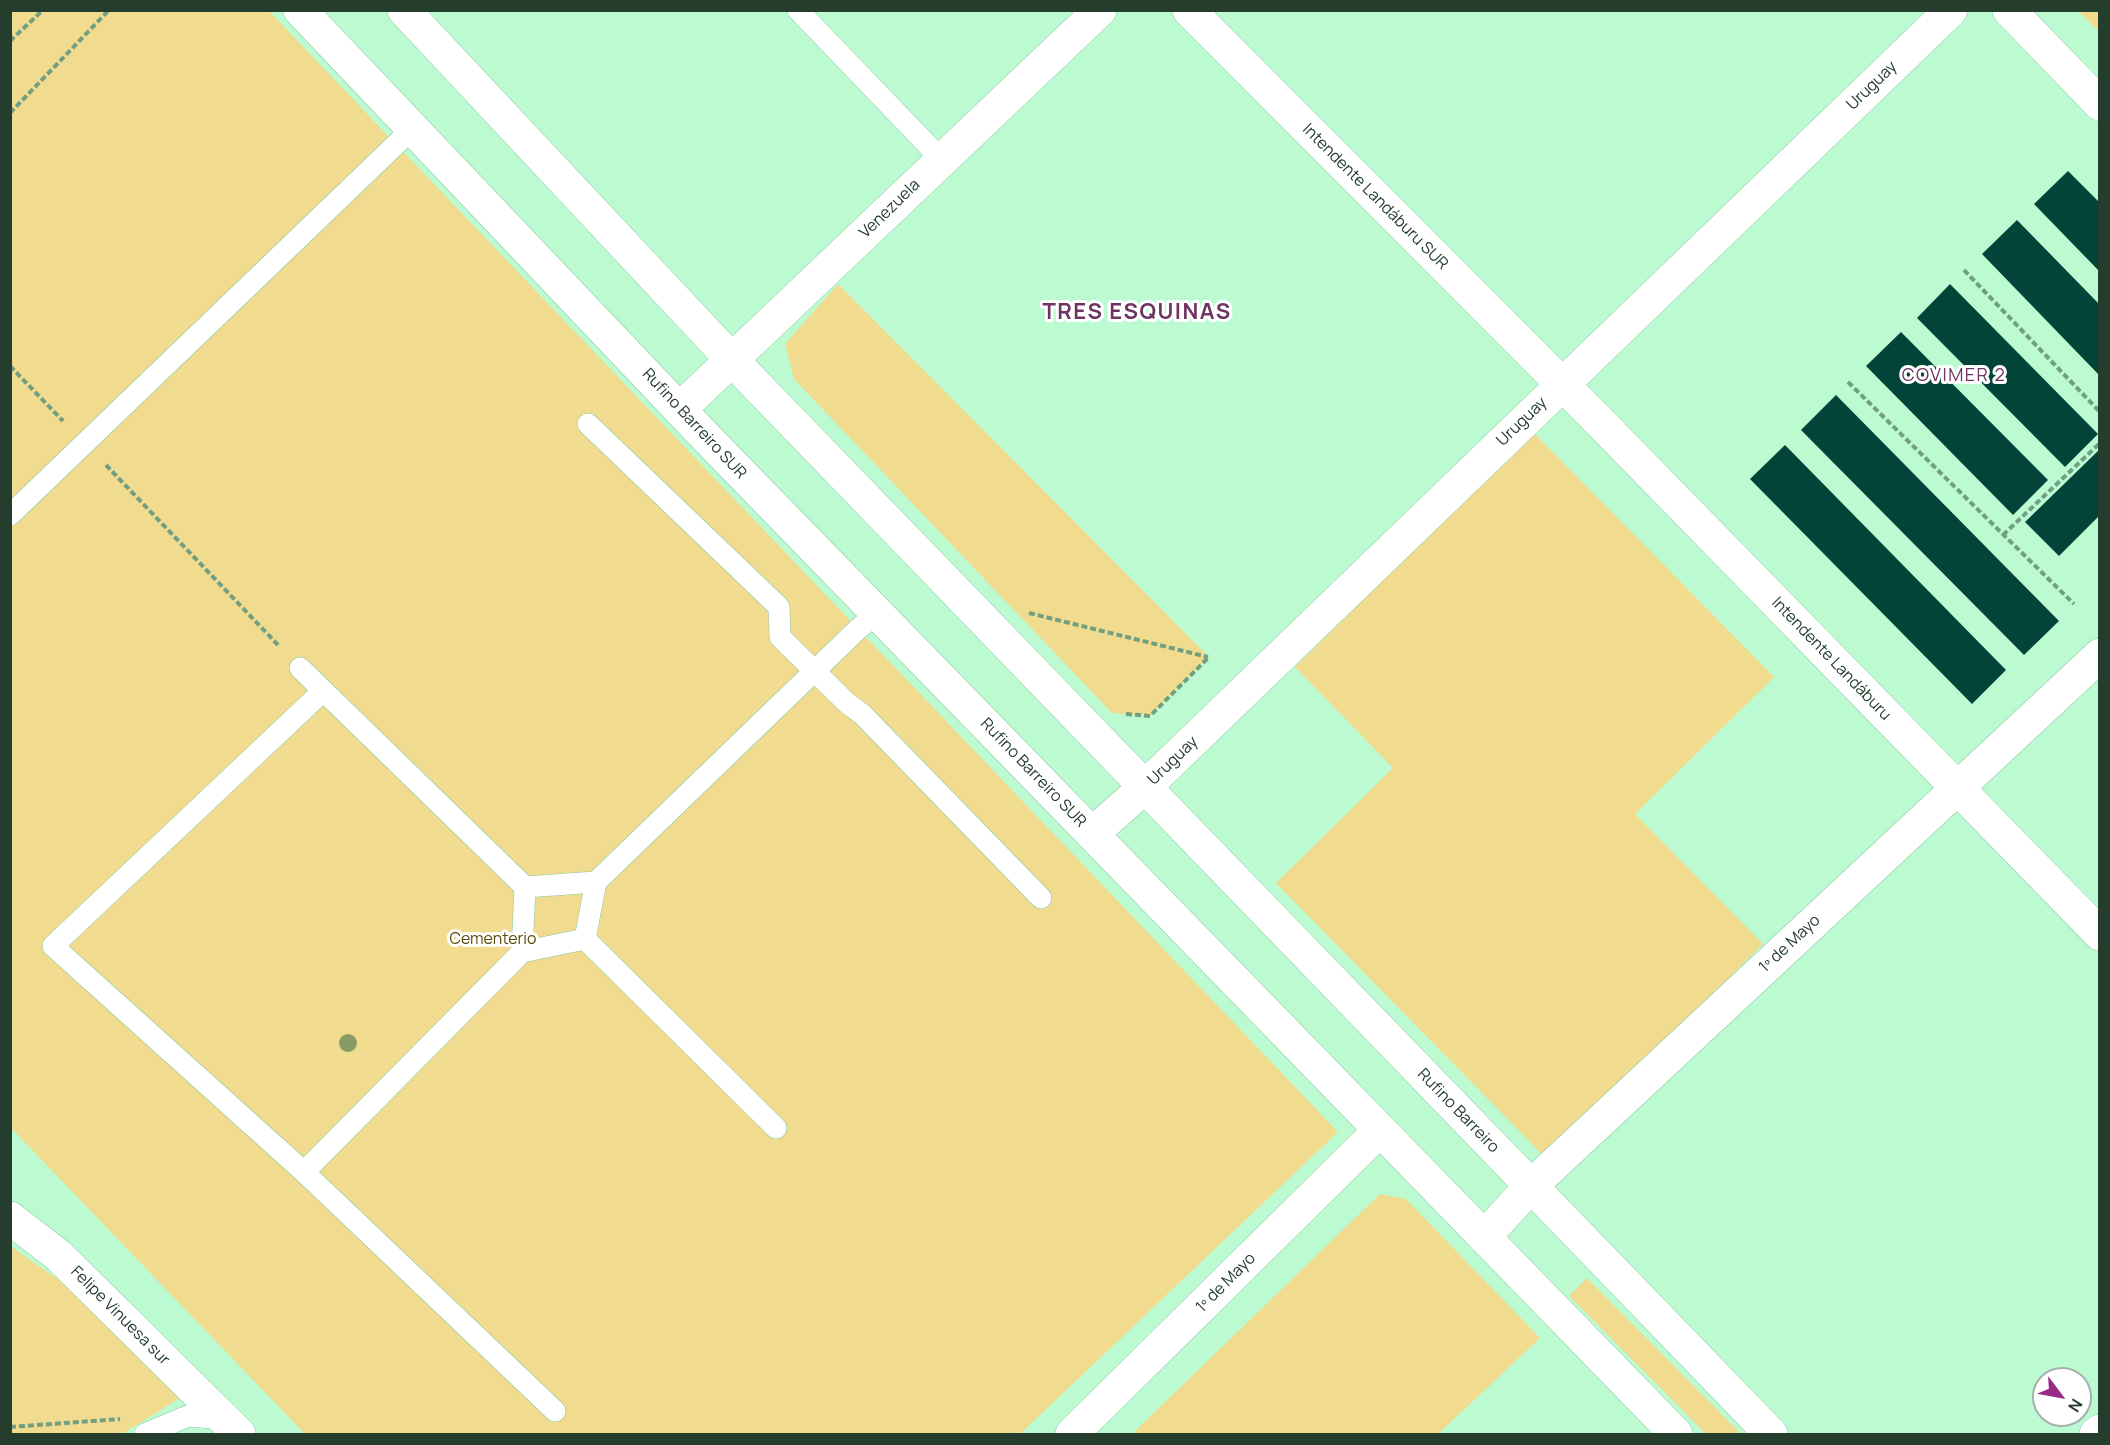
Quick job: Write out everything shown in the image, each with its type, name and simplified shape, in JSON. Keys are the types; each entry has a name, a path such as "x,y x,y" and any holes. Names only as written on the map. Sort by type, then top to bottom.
{"street":[{"name":"Rufino Barreiro SUR","path":"300,10 877,613 1092,834"},
{"path":"404,10 732,360 1145,787"},
{"name":"Venezuela","path":"681,408 1100,10"},
{"name":"Intendente Landáburu SUR","path":"1189,10 1562,384"},
{"name":"Uruguay","path":"1092,834 1145,787 1951,10"},
{"path":"2009,10 2100,104"},
{"name":"Intendente Landáburu","path":"1562,384 2100,934"},
{"name":"1º de Mayo","path":"1484,1237 1531,1186 2100,655"},
{"name":"Rufino Barreiro","path":"1145,787 1771,1434"},
{"path":"1092,834 1676,1434"},
{"name":"1º de Mayo","path":"1072,1434 1380,1130"},
{"name":"Felipe Vinuesa sur","path":"10,1218 59,1256 232,1427"},
{"path":"2096,1434 2100,1431"}],"lane":[{"path":"798,10 942,160"},
{"path":"10,514 412,129"},
{"path":"588,424 779,607 780,637 862,714 1041,898"},
{"path":"585,939 596,882 877,613"},
{"path":"300,668 525,887 596,882"},
{"path":"323,691 53,946 304,1172 555,1411"},
{"path":"522,952 525,887"},
{"path":"304,1172 522,952 585,939"},
{"path":"585,939 776,1128"},
{"path":"145,1434 188,1416 232,1427"}],"path":[{"path":"10,41 43,10"},
{"path":"10,113 109,10"},
{"path":"1964,270 2100,412"},
{"path":"10,366 300,668"},
{"path":"1848,382 2074,604"},
{"path":"2004,535 2100,443"},
{"path":"1026,612 1209,657 1150,716 1121,713"},
{"path":"10,1427 122,1419"}],"green space":[{"name":"Cementerio","path":"268,10 1338,1132 1020,1434 305,1434 11,1128 11,11"},
{"path":"2078,11 2099,11 2099,32"},
{"path":"838,284 1209,657 1150,716 1112,713 794,379 785,344"},
{"path":"1533,432 1774,677 1635,814 1763,944 1546,1158 1276,883 1393,768 1295,667"},
{"path":"1380,1194 1406,1199 1540,1338 1438,1434 1132,1434"},
{"path":"10,1246 59,1280 180,1398 122,1434 11,1434"},
{"path":"1587,1278 1741,1434 1706,1434 1569,1296"}],"building":[{"path":"2068,171 2100,203 2100,272 2034,204"},
{"path":"2017,220 2100,305 2100,376 1982,254"},
{"path":"1950,284 2098,434 2065,467 1917,318"},
{"path":"1901,332 2048,480 2013,515 1866,366"},
{"path":"1836,395 2059,621 2024,655 1801,430"},
{"path":"1785,445 2006,670 1972,704 1750,479"},
{"path":"2100,449 2100,515 2059,556 2025,522"}],"district":[{"name":"TRES ESQUINAS","path":"1137,313"},
{"name":"COVIMER 2","path":"1954,376"}]}
